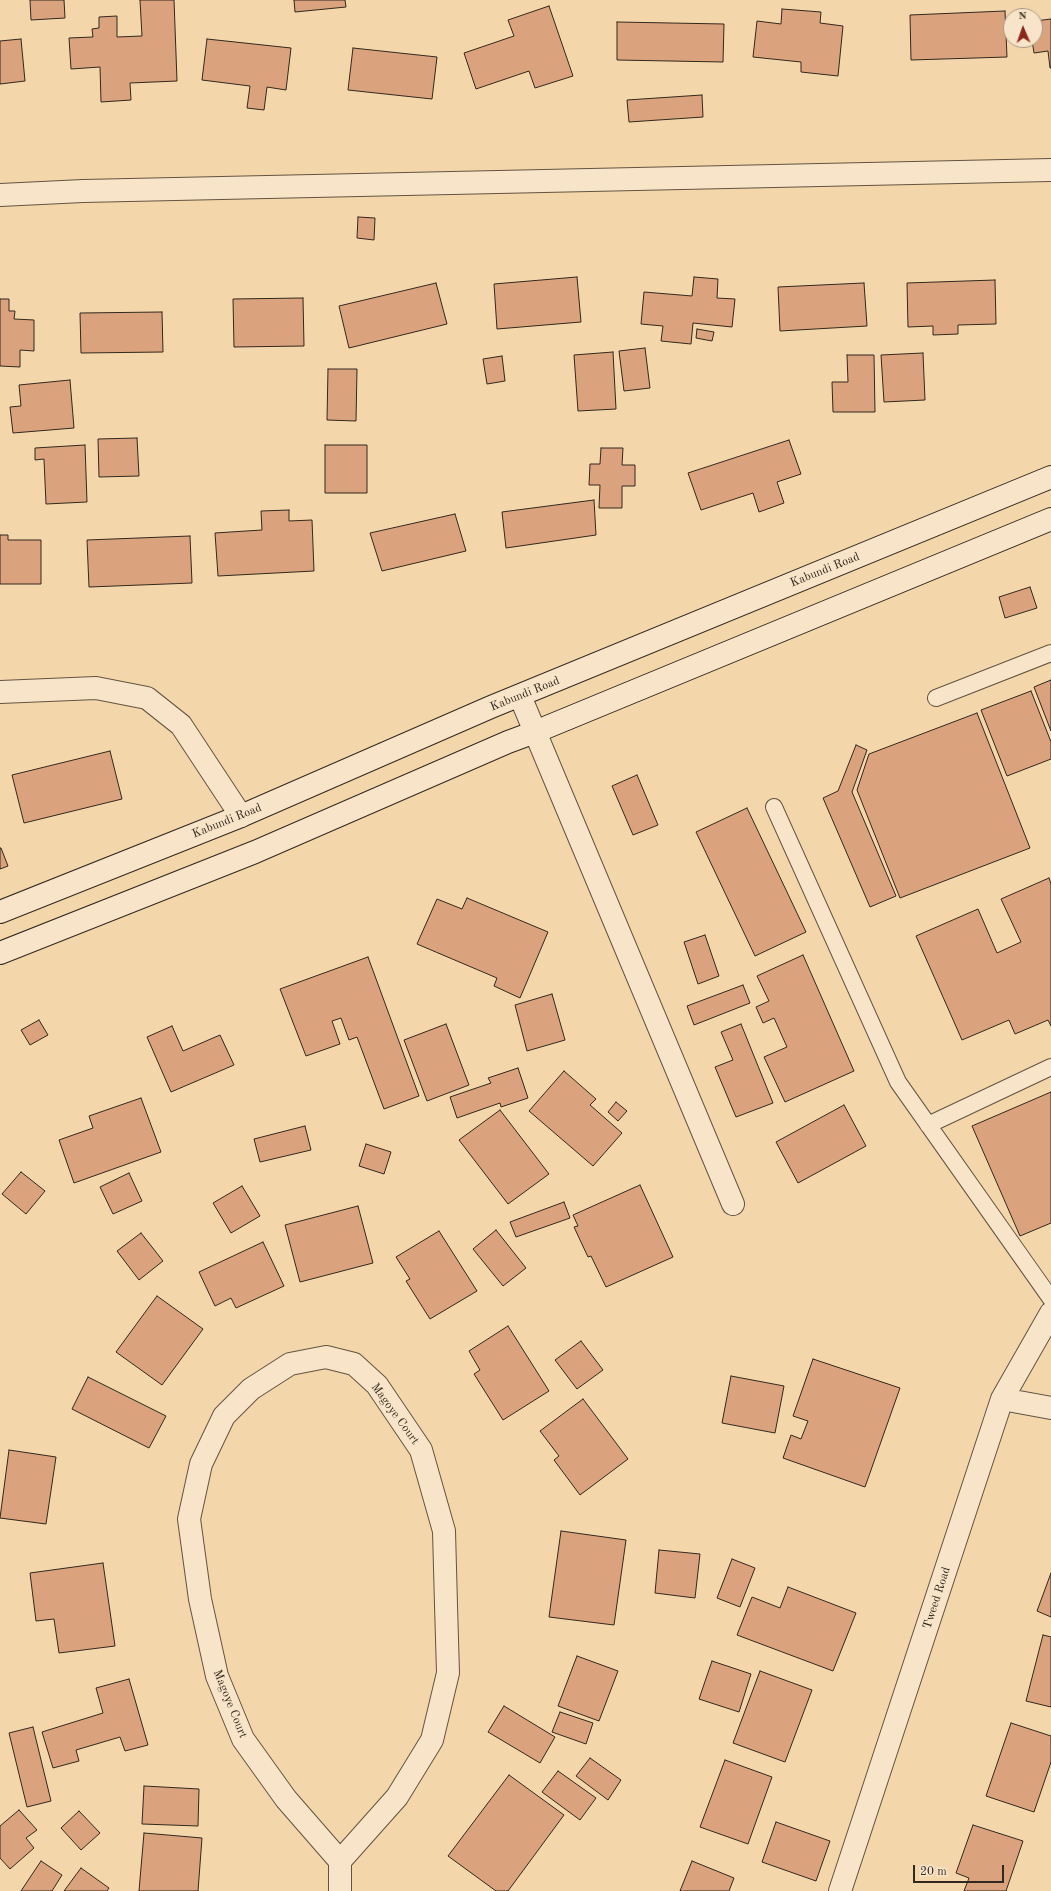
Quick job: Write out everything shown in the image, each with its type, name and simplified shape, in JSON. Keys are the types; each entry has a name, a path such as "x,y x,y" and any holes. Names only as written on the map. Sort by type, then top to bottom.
{"street":[{"path":"0,195 91,191 1051,170"},
{"name":"Kabundi Road","path":"0,912 241,816 491,707 1051,477"},
{"path":"0,953 255,852 508,742 1051,519"},
{"path":"0,692 96,688 147,698 181,725 241,816"},
{"path":"520,696 733,1204"},
{"name":"Tweed Road","path":"840,1891 1002,1399 1051,1313"},
{"name":"Magoye Court","path":"326,1357 354,1364 377,1385 421,1450 444,1531 448,1673 432,1740 397,1797 340,1861 286,1799 243,1739 217,1676 200,1599 188,1519 201,1464 224,1416 251,1389 290,1364 326,1357"},
{"path":"1002,1399 1051,1408"},
{"path":"340,1861 340,1891"}],"lane":[{"path":"936,698 1051,653"},
{"path":"774,807 898,1082 1051,1299"},
{"path":"928,1125 1051,1067"}],"building":[{"path":"30,0 64,0 65,18 31,20"},
{"path":"140,0 174,0 177,81 130,83 131,100 101,102 100,67 71,69 69,38 93,37 92,29 99,28 99,17 117,16 117,37 142,36"},
{"path":"294,0 345,0 346,7 295,12"},
{"path":"549,6 573,76 535,88 529,71 476,89 464,53 514,36 508,20"},
{"path":"782,9 821,12 820,23 843,26 838,76 801,72 801,62 753,57 757,21 781,24"},
{"path":"1003,11 1003,48 1007,48 1007,57 911,60 910,15"},
{"path":"1051,19 1051,68 1048,51 1034,53 1033,48 1043,48 1043,20"},
{"path":"617,22 724,24 723,62 617,60"},
{"path":"21,39 25,81 0,84 0,41"},
{"path":"207,39 291,48 286,90 267,87 264,110 247,108 250,86 202,80"},
{"path":"353,48 437,57 432,99 348,90"},
{"path":"702,95 703,117 629,122 627,100"},
{"path":"358,217 375,218 374,240 357,238"},
{"path":"577,277 581,322 497,329 494,284"},
{"path":"694,277 718,279 717,298 735,299 732,327 693,323 691,344 661,341 663,326 641,324 644,292 692,296"},
{"path":"995,280 996,324 958,325 958,334 933,335 933,326 908,327 907,283"},
{"path":"436,283 447,324 349,348 339,306"},
{"path":"864,283 867,326 780,331 778,287"},
{"path":"303,298 304,346 234,347 233,299"},
{"path":"0,299 9,299 9,311 15,311 14,319 34,320 34,351 20,350 20,367 0,366"},
{"path":"162,312 163,352 81,353 80,313"},
{"path":"697,329 714,332 712,341 696,338"},
{"path":"645,348 650,388 624,391 619,351"},
{"path":"613,352 616,409 578,411 574,355"},
{"path":"923,353 925,400 884,402 881,355"},
{"path":"847,355 874,355 875,412 833,412 832,382 848,382"},
{"path":"502,356 505,381 487,384 483,359"},
{"path":"328,369 357,369 356,421 327,420"},
{"path":"70,380 74,428 13,433 10,407 21,406 19,385"},
{"path":"137,438 139,476 99,477 98,439"},
{"path":"789,440 801,474 777,482 784,503 759,512 753,493 701,510 688,473"},
{"path":"85,445 87,502 46,504 44,459 35,460 35,448"},
{"path":"325,445 367,445 367,493 325,493"},
{"path":"601,448 623,448 622,465 635,465 635,486 622,486 622,508 599,508 600,485 589,485 590,464 600,464"},
{"path":"594,500 596,535 506,548 502,512"},
{"path":"289,510 289,521 312,520 314,571 218,576 215,533 262,530 261,511"},
{"path":"455,514 466,551 382,571 370,533"},
{"path":"0,535 8,535 8,540 41,540 41,584 0,584"},
{"path":"190,536 192,583 89,587 87,540"},
{"path":"1030,587 1037,608 1005,618 999,597"},
{"path":"1051,680 1051,731 1034,687"},
{"path":"1031,691 1051,742 1051,759 1007,776 981,710"},
{"path":"977,713 1030,848 900,898 857,790 869,754"},
{"path":"856,745 867,750 852,792 896,896 870,907 823,798 838,791"},
{"path":"110,751 122,799 24,823 12,775"},
{"path":"637,775 658,825 633,835 612,786"},
{"path":"747,808 806,932 755,956 696,832"},
{"path":"0,848 8,866 0,869"},
{"path":"1049,878 1051,884 1051,1026 1048,1020 1015,1034 1009,1020 962,1040 916,936 978,909 997,953 1021,942 1001,899"},
{"path":"467,898 548,932 520,998 494,986 497,978 417,944 437,899 462,909"},
{"path":"705,935 719,976 698,984 684,942"},
{"path":"803,955 854,1071 785,1102 764,1057 787,1047 774,1018 763,1023 756,1007 769,1001 757,976"},
{"path":"368,957 419,1096 384,1109 357,1037 349,1040 341,1018 332,1021 340,1044 306,1056 280,989"},
{"path":"743,985 750,1003 694,1025 687,1006"},
{"path":"552,994 565,1040 527,1051 515,1005"},
{"path":"39,1020 48,1035 30,1045 21,1030"},
{"path":"446,1024 469,1085 427,1101 404,1040"},
{"path":"741,1024 773,1103 736,1117 715,1067 733,1060 721,1032"},
{"path":"172,1026 183,1051 220,1035 234,1065 171,1092 147,1037"},
{"path":"518,1068 528,1098 501,1107 500,1103 457,1118 450,1097 491,1083 488,1078"},
{"path":"564,1071 596,1099 590,1105 622,1133 593,1166 529,1111"},
{"path":"1051,1092 1051,1223 1020,1236 972,1126"},
{"path":"141,1098 161,1152 74,1183 59,1140 93,1128 89,1116"},
{"path":"616,1102 627,1111 618,1121 608,1112"},
{"path":"844,1105 866,1146 798,1183 776,1142"},
{"path":"500,1110 549,1174 508,1204 459,1140"},
{"path":"305,1126 311,1150 260,1162 254,1139"},
{"path":"366,1144 391,1152 384,1174 359,1166"},
{"path":"21,1172 45,1191 26,1214 2,1194"},
{"path":"129,1173 142,1201 113,1214 100,1187"},
{"path":"640,1185 673,1257 606,1287 591,1256 588,1257 574,1227 578,1226 573,1215"},
{"path":"242,1186 260,1216 231,1233 213,1203"},
{"path":"564,1202 570,1218 516,1237 510,1222"},
{"path":"358,1206 373,1263 300,1282 285,1225"},
{"path":"496,1230 526,1268 503,1286 473,1249"},
{"path":"439,1231 477,1291 430,1319 406,1281 410,1279 396,1257"},
{"path":"141,1233 163,1261 139,1280 117,1251"},
{"path":"263,1242 284,1286 236,1308 231,1298 215,1306 199,1272"},
{"path":"157,1296 203,1329 162,1385 116,1352"},
{"path":"508,1326 549,1391 503,1420 474,1374 480,1370 469,1351"},
{"path":"581,1341 603,1370 577,1389 555,1360"},
{"path":"813,1359 900,1388 865,1487 783,1458 791,1435 801,1439 808,1421 793,1416"},
{"path":"731,1376 784,1386 775,1433 722,1423"},
{"path":"88,1377 166,1416 149,1448 72,1409"},
{"path":"583,1399 628,1459 580,1495 554,1460 559,1456 540,1431"},
{"path":"9,1450 56,1457 46,1524 0,1518"},
{"path":"561,1531 626,1540 614,1625 549,1617"},
{"path":"659,1550 700,1554 695,1598 655,1593"},
{"path":"732,1559 755,1568 740,1607 717,1598"},
{"path":"103,1563 115,1646 59,1653 54,1619 36,1621 30,1573"},
{"path":"1051,1573 1051,1617 1037,1611"},
{"path":"788,1587 856,1613 833,1671 737,1635 752,1597 780,1608"},
{"path":"1043,1635 1051,1637 1051,1707 1026,1701"},
{"path":"577,1656 618,1671 599,1721 558,1706"},
{"path":"712,1661 751,1674 739,1712 699,1699"},
{"path":"760,1671 812,1690 785,1762 733,1743"},
{"path":"129,1679 148,1745 125,1751 120,1737 76,1750 79,1761 53,1768 42,1732 103,1713 96,1688"},
{"path":"504,1706 555,1737 540,1763 488,1732"},
{"path":"560,1712 593,1723 586,1744 552,1732"},
{"path":"1011,1723 1051,1736 1051,1762 1034,1812 986,1796"},
{"path":"33,1727 51,1801 27,1807 9,1733"},
{"path":"590,1758 621,1780 608,1800 576,1776"},
{"path":"725,1760 772,1777 748,1844 700,1827"},
{"path":"558,1771 596,1798 580,1820 542,1792"},
{"path":"509,1775 564,1815 508,1891 496,1891 448,1856"},
{"path":"144,1786 199,1789 198,1826 142,1824"},
{"path":"19,1810 37,1830 26,1838 34,1848 10,1869 0,1858 0,1826"},
{"path":"79,1811 100,1833 81,1850 61,1828"},
{"path":"776,1822 830,1841 816,1881 762,1862"},
{"path":"973,1825 1023,1841 1006,1891 964,1891 969,1878 956,1873"},
{"path":"144,1833 202,1838 198,1891 139,1891"},
{"path":"41,1861 62,1875 52,1891 21,1891"},
{"path":"692,1861 734,1878 729,1891 680,1891"},
{"path":"81,1868 109,1888 107,1891 64,1891"}]}
